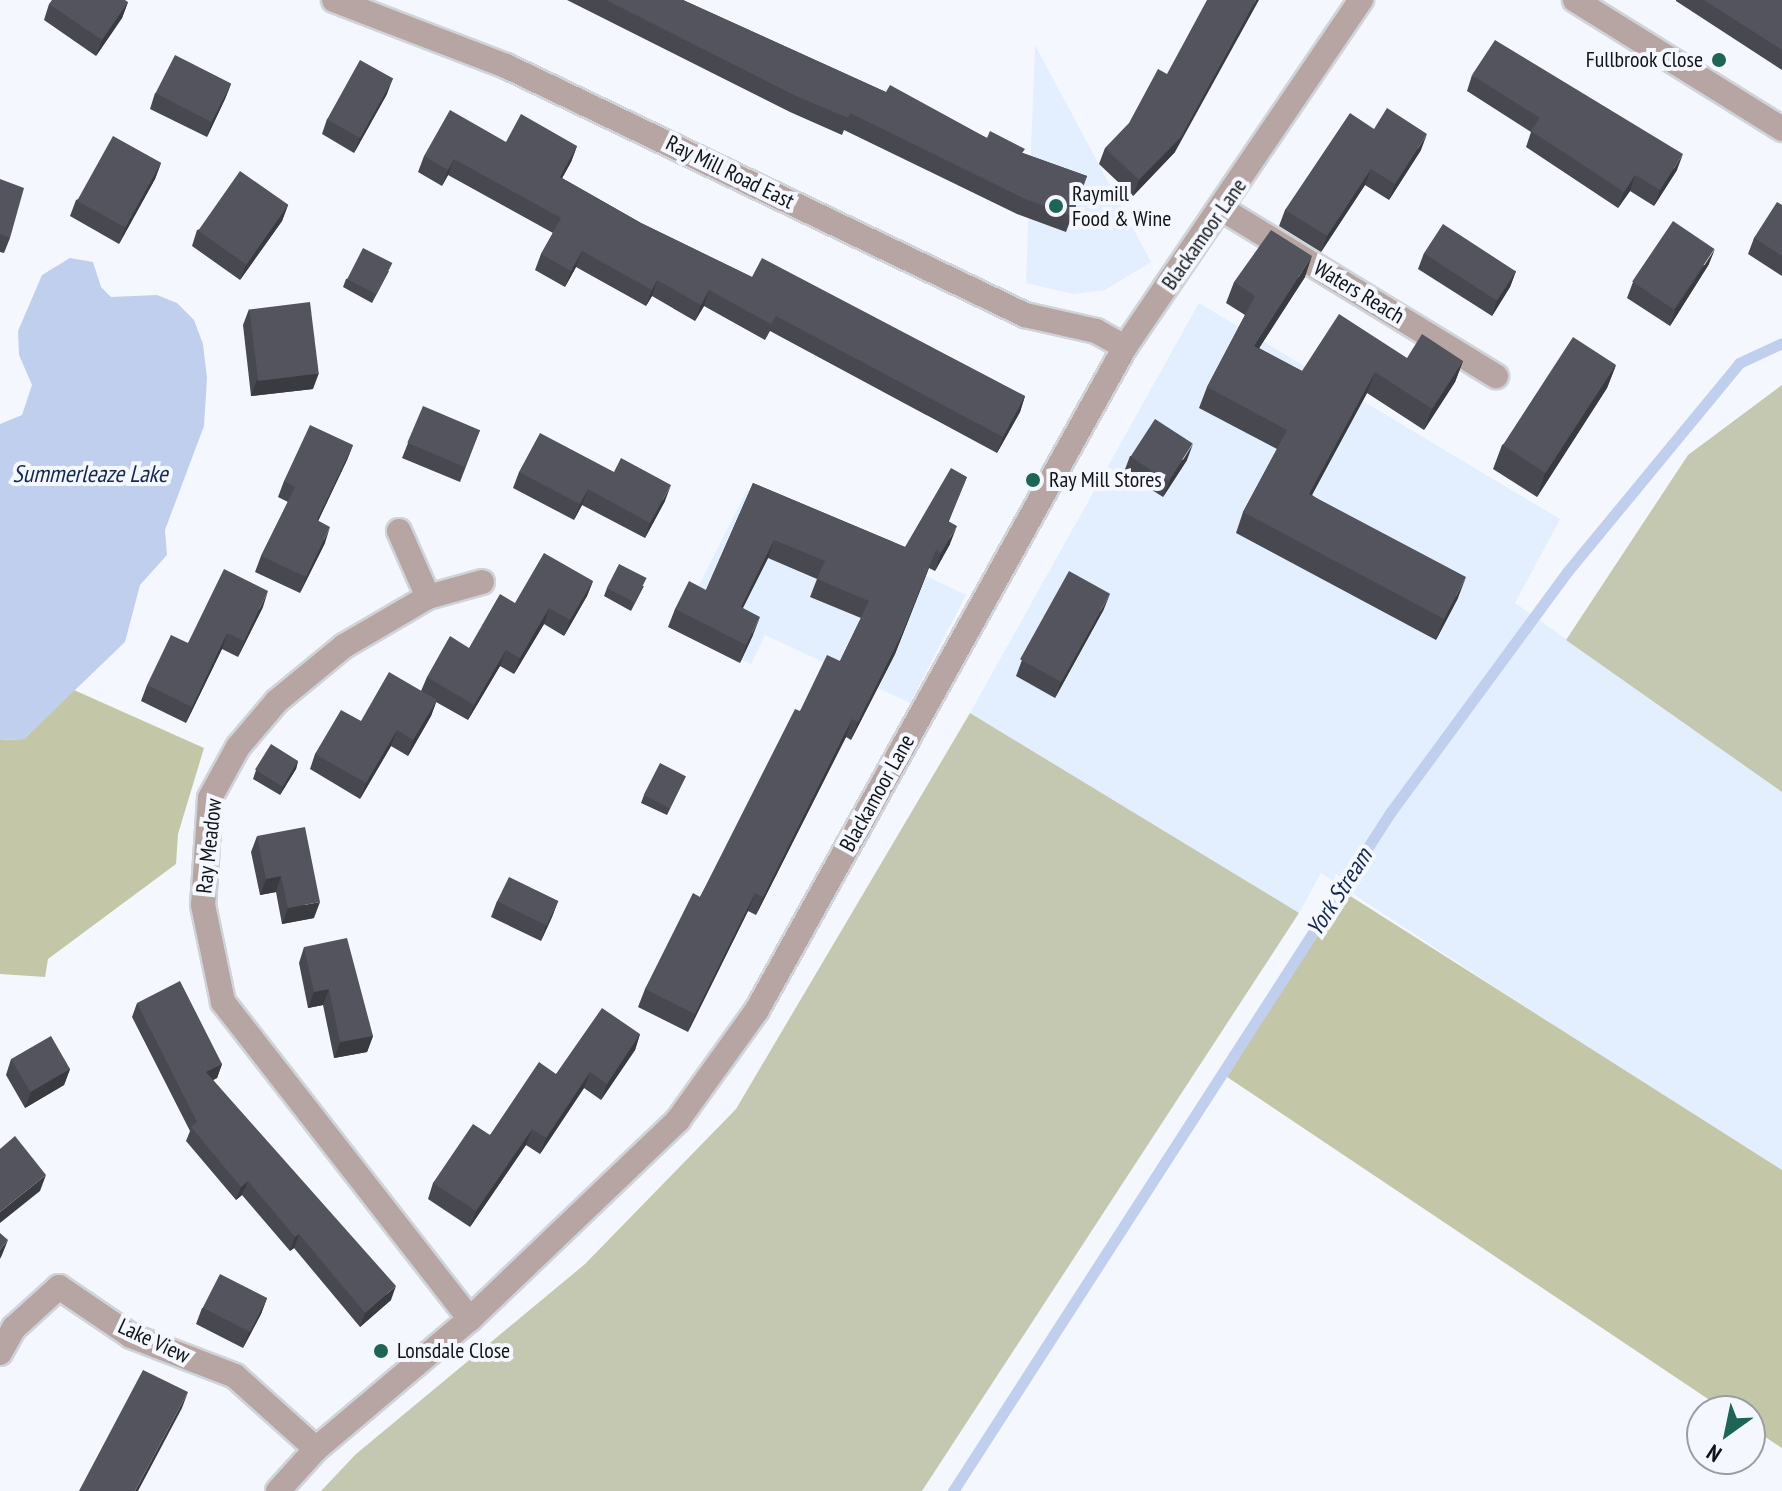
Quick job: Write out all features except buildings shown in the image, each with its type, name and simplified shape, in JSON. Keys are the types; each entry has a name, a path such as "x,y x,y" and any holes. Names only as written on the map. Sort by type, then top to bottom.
{"street":[{"name":"Ray Mill Road East","path":"334,0 506,66 1025,315 1096,331 1125,347"},
{"name":"Blackamoor Lane","path":"278,1491 316,1449 470,1319 678,1120 757,1010 1125,347 1222,209 1361,0"},
{"path":"1575,0 1782,129"},
{"name":"Waters Reach","path":"1222,209 1496,376"},
{"path":"399,531 428,597"},
{"name":"Ray Meadow","path":"470,1319 223,1002 203,905 210,798 238,747 277,701 344,646 428,597 482,582"},
{"name":"Lake View","path":"0,1353 14,1328 59,1287 131,1336 235,1376 316,1449"}],"shaded area":[{"path":"1035,45 1151,262 1105,290 1073,294 1026,283"},
{"path":"1199,303 1560,519 1515,603 1782,792 1782,1185 1703,1123 1321,873 1299,913 970,713"},
{"path":"747,490 966,595 910,703 765,635 751,664 677,629"}],"green space":[{"path":"1782,385 1782,792 1566,640 1688,455"},
{"path":"74,690 204,748 178,834 176,864 48,959 45,977 0,974 0,740 24,739"},
{"path":"970,713 1299,913 922,1491 321,1491 356,1454 585,1264 736,1109"},
{"path":"1344,892 1782,1170 1782,1448 1766,1438 1766,1395 1702,1395 1227,1077"}],"water":[{"name":"Summerleaze Lake","path":"70,258 93,262 101,287 111,297 157,295 177,303 194,320 203,344 207,378 204,426 165,530 167,555 140,585 125,642 24,739 0,740 0,424 22,415 32,385 19,355 18,331 42,275"}],"waterway":[{"name":"York Stream","path":"953,1491 1390,813 1567,572 1739,363 1782,343"}],"place":[{"name":"Fullbrook Close","path":"1719,60"},
{"name":"Raymill Food & Wine","path":"1056,206"},
{"name":"Ray Mill Stores","path":"1033,480"},
{"name":"Lonsdale Close","path":"381,1351"}]}
